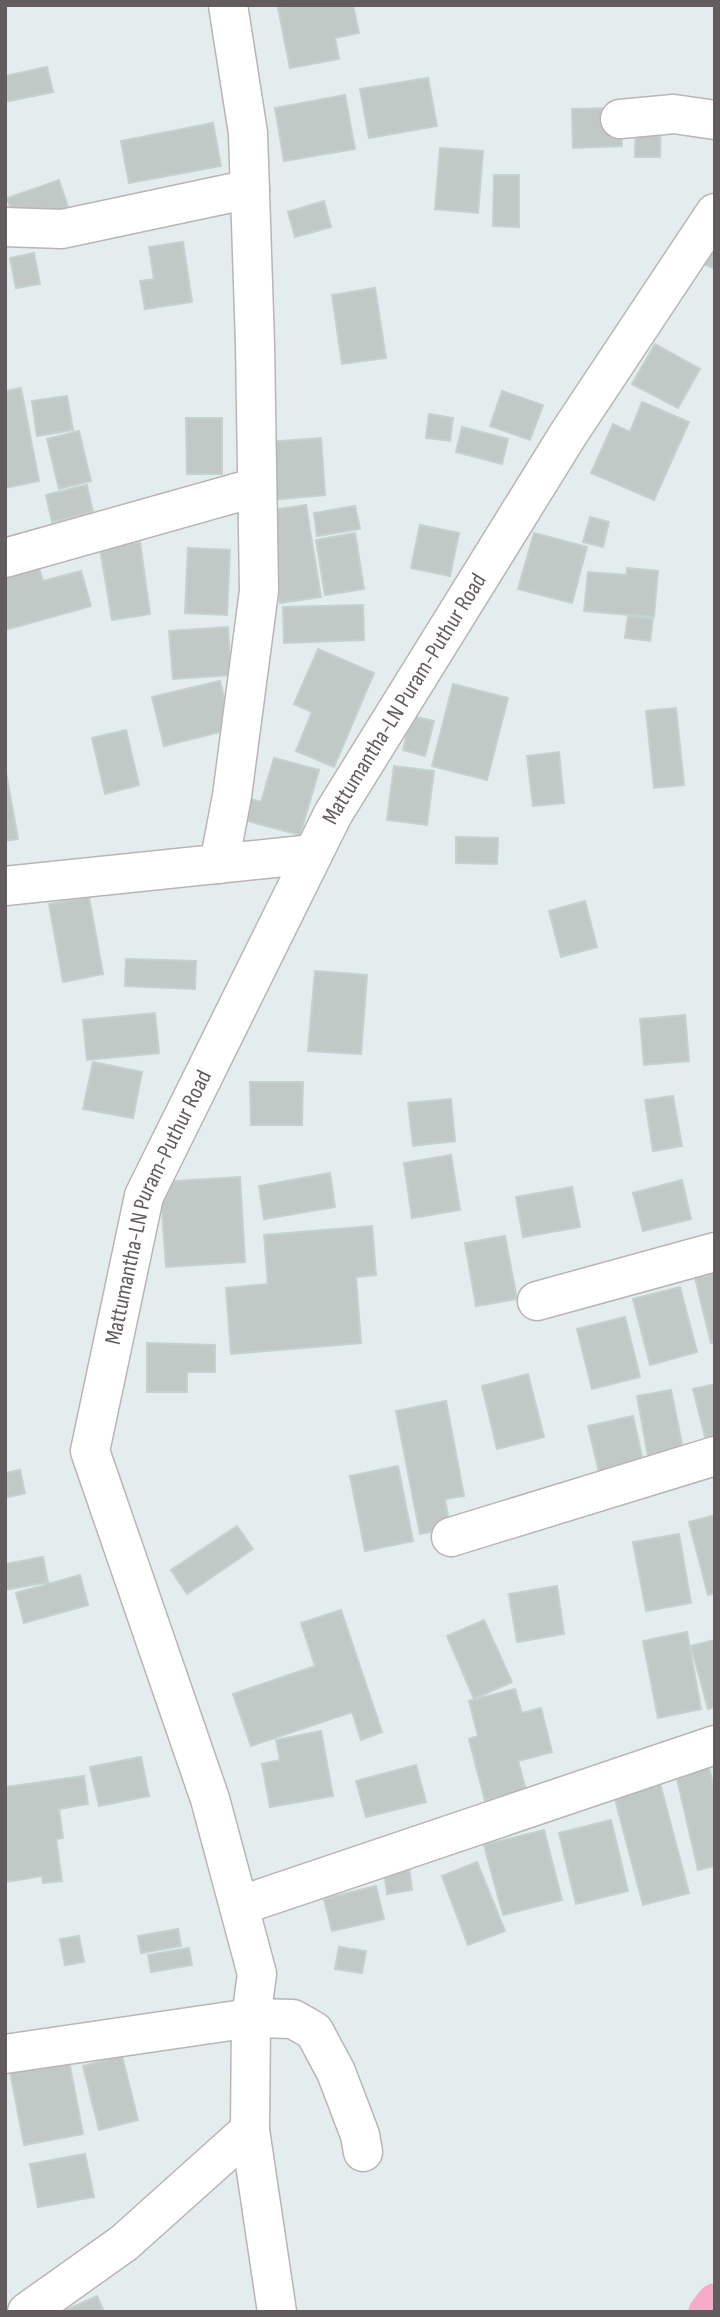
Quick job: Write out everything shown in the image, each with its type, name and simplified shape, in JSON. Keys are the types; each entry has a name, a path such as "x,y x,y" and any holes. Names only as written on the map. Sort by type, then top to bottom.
{"street":[{"path":"219,864 232,796 259,591 256,344 248,133 228,5"},
{"path":"620,119 674,114 715,120"},
{"path":"5,227 62,229 250,189"},
{"name":"Mattumantha-LN Puram-Puthur Road","path":"277,2312 250,2130 251,2018 257,1974 211,1799 90,1451 144,1196 333,814 569,433 715,213"},
{"path":"5,558 257,487"},
{"path":"5,886 313,854"},
{"path":"537,1301 715,1252"},
{"path":"451,1537 715,1456"},
{"path":"239,1906 715,1745"},
{"path":"5,2054 251,2018 293,2019 314,2031 336,2072 360,2135 363,2152"},
{"path":"27,2312 124,2243 250,2130"}],"building":[{"path":"290,5 353,5 359,33 335,38 339,59 290,68 278,8"},
{"path":"47,67 53,92 5,102 5,76"},
{"path":"428,78 437,126 369,138 360,89"},
{"path":"345,95 355,149 284,161 275,108"},
{"path":"621,108 622,146 573,148 572,109"},
{"path":"636,110 661,110 660,157 635,157"},
{"path":"213,123 221,166 129,183 121,141"},
{"path":"440,148 483,151 478,213 435,209"},
{"path":"494,175 519,175 519,227 493,226"},
{"path":"59,180 68,207 17,225 7,198"},
{"path":"324,201 331,227 295,237 288,212"},
{"path":"715,232 715,269 701,263"},
{"path":"183,242 192,302 145,309 140,281 154,279 149,247"},
{"path":"34,253 40,284 16,288 10,258"},
{"path":"375,288 386,358 342,364 332,295"},
{"path":"655,344 700,369 678,408 632,384"},
{"path":"21,388 39,481 5,488 5,391"},
{"path":"502,391 543,405 530,440 490,426"},
{"path":"67,396 73,430 37,436 32,401"},
{"path":"642,402 689,422 654,500 591,473 613,424 630,432"},
{"path":"429,414 453,418 450,441 426,438"},
{"path":"186,418 222,418 222,474 187,474"},
{"path":"462,427 508,439 502,464 456,452"},
{"path":"79,431 91,481 59,489 47,439"},
{"path":"321,438 325,495 271,500 267,442"},
{"path":"87,485 93,512 52,522 46,495"},
{"path":"306,505 321,597 280,603 266,511"},
{"path":"355,506 360,529 317,536 314,513"},
{"path":"590,517 609,522 603,547 583,542"},
{"path":"420,525 459,533 450,576 411,568"},
{"path":"355,533 364,589 325,595 316,540"},
{"path":"534,533 587,547 572,603 518,589"},
{"path":"140,542 150,614 112,620 100,548"},
{"path":"188,548 230,550 227,615 185,613"},
{"path":"37,562 43,581 81,571 91,606 5,630 5,571"},
{"path":"627,568 658,571 654,617 584,611 588,572 626,575"},
{"path":"363,605 364,640 284,643 283,607"},
{"path":"628,616 653,619 650,641 625,638"},
{"path":"228,627 231,675 173,679 169,631"},
{"path":"318,649 374,673 334,767 296,751 312,712 294,704"},
{"path":"220,681 232,729 164,746 152,697"},
{"path":"453,684 508,698 487,780 432,766"},
{"path":"676,708 684,785 654,788 646,711"},
{"path":"411,716 434,721 425,756 403,750"},
{"path":"126,730 139,785 105,794 92,738"},
{"path":"559,752 564,803 533,806 527,756"},
{"path":"274,758 319,770 300,835 233,817 239,796 261,802"},
{"path":"394,766 434,771 427,825 387,820"},
{"path":"5,767 18,839 5,841"},
{"path":"456,837 498,838 497,864 456,863"},
{"path":"89,897 103,974 63,982 49,904"},
{"path":"585,901 597,947 561,957 549,911"},
{"path":"126,959 196,961 195,989 125,986"},
{"path":"315,971 367,975 361,1054 308,1051"},
{"path":"155,1013 159,1053 87,1060 83,1020"},
{"path":"685,1015 689,1061 644,1065 640,1019"},
{"path":"93,1062 142,1072 133,1118 83,1109"},
{"path":"250,1082 303,1082 302,1125 251,1125"},
{"path":"673,1096 682,1146 653,1151 645,1100"},
{"path":"451,1099 455,1141 413,1146 408,1103"},
{"path":"451,1155 460,1210 412,1218 404,1163"},
{"path":"330,1173 335,1207 264,1219 259,1186"},
{"path":"240,1177 245,1262 166,1267 160,1182"},
{"path":"682,1180 691,1219 643,1231 633,1193"},
{"path":"572,1187 580,1227 523,1237 516,1197"},
{"path":"372,1226 376,1275 356,1277 361,1343 231,1354 226,1288 268,1284 264,1235"},
{"path":"505,1236 517,1299 476,1306 465,1243"},
{"path":"715,1274 715,1342 711,1343 695,1278"},
{"path":"680,1287 697,1352 650,1365 633,1299"},
{"path":"625,1317 640,1377 592,1389 577,1329"},
{"path":"147,1343 215,1345 215,1372 187,1372 187,1392 147,1392"},
{"path":"528,1374 544,1437 497,1449 482,1386"},
{"path":"715,1384 715,1452 709,1453 693,1389"},
{"path":"671,1390 683,1449 648,1456 637,1396"},
{"path":"446,1401 464,1496 445,1499 450,1528 420,1534 396,1411"},
{"path":"633,1416 644,1466 600,1476 588,1426"},
{"path":"398,1466 413,1541 365,1551 350,1476"},
{"path":"20,1470 25,1493 5,1498 5,1473"},
{"path":"715,1515 715,1593 708,1595 689,1522"},
{"path":"237,1526 253,1549 187,1594 171,1570"},
{"path":"679,1534 691,1603 646,1611 633,1542"},
{"path":"43,1557 48,1582 5,1590 5,1564"},
{"path":"80,1575 88,1605 24,1623 16,1593"},
{"path":"557,1586 564,1634 517,1642 509,1594"},
{"path":"341,1610 382,1732 361,1740 352,1712 251,1746 233,1694 315,1666 301,1623"},
{"path":"484,1620 512,1682 474,1699 447,1636"},
{"path":"687,1632 701,1709 658,1718 643,1641"},
{"path":"714,1640 715,1707 708,1709 691,1646"},
{"path":"515,1689 522,1713 541,1708 552,1752 518,1761 526,1790 485,1801 469,1739 478,1736 469,1701"},
{"path":"321,1731 333,1796 270,1807 262,1764 280,1760 276,1740"},
{"path":"141,1757 149,1796 99,1806 90,1767"},
{"path":"708,1763 715,1793 715,1866 698,1870 675,1770"},
{"path":"416,1765 426,1802 366,1817 356,1781"},
{"path":"657,1772 689,1893 643,1905 611,1784"},
{"path":"84,1776 88,1804 59,1809 63,1838 56,1839 62,1881 43,1883 42,1876 5,1882 5,1787"},
{"path":"611,1820 628,1891 576,1904 559,1833"},
{"path":"544,1830 562,1900 503,1915 484,1845"},
{"path":"477,1862 505,1931 468,1945 442,1876"},
{"path":"409,1867 412,1890 387,1894 384,1871"},
{"path":"376,1886 384,1919 332,1931 324,1899"},
{"path":"178,1929 181,1946 141,1953 138,1936"},
{"path":"79,1936 84,1962 65,1965 60,1939"},
{"path":"339,1947 366,1951 362,1973 335,1969"},
{"path":"189,1948 192,1965 151,1972 148,1955"},
{"path":"122,2056 138,2120 99,2130 83,2066"},
{"path":"69,2061 83,2134 24,2145 10,2071"},
{"path":"85,2154 94,2197 38,2207 30,2164"},
{"path":"97,2296 104,2312 62,2312"}],"waterway":[{"path":"707,2312 715,2302"}]}
